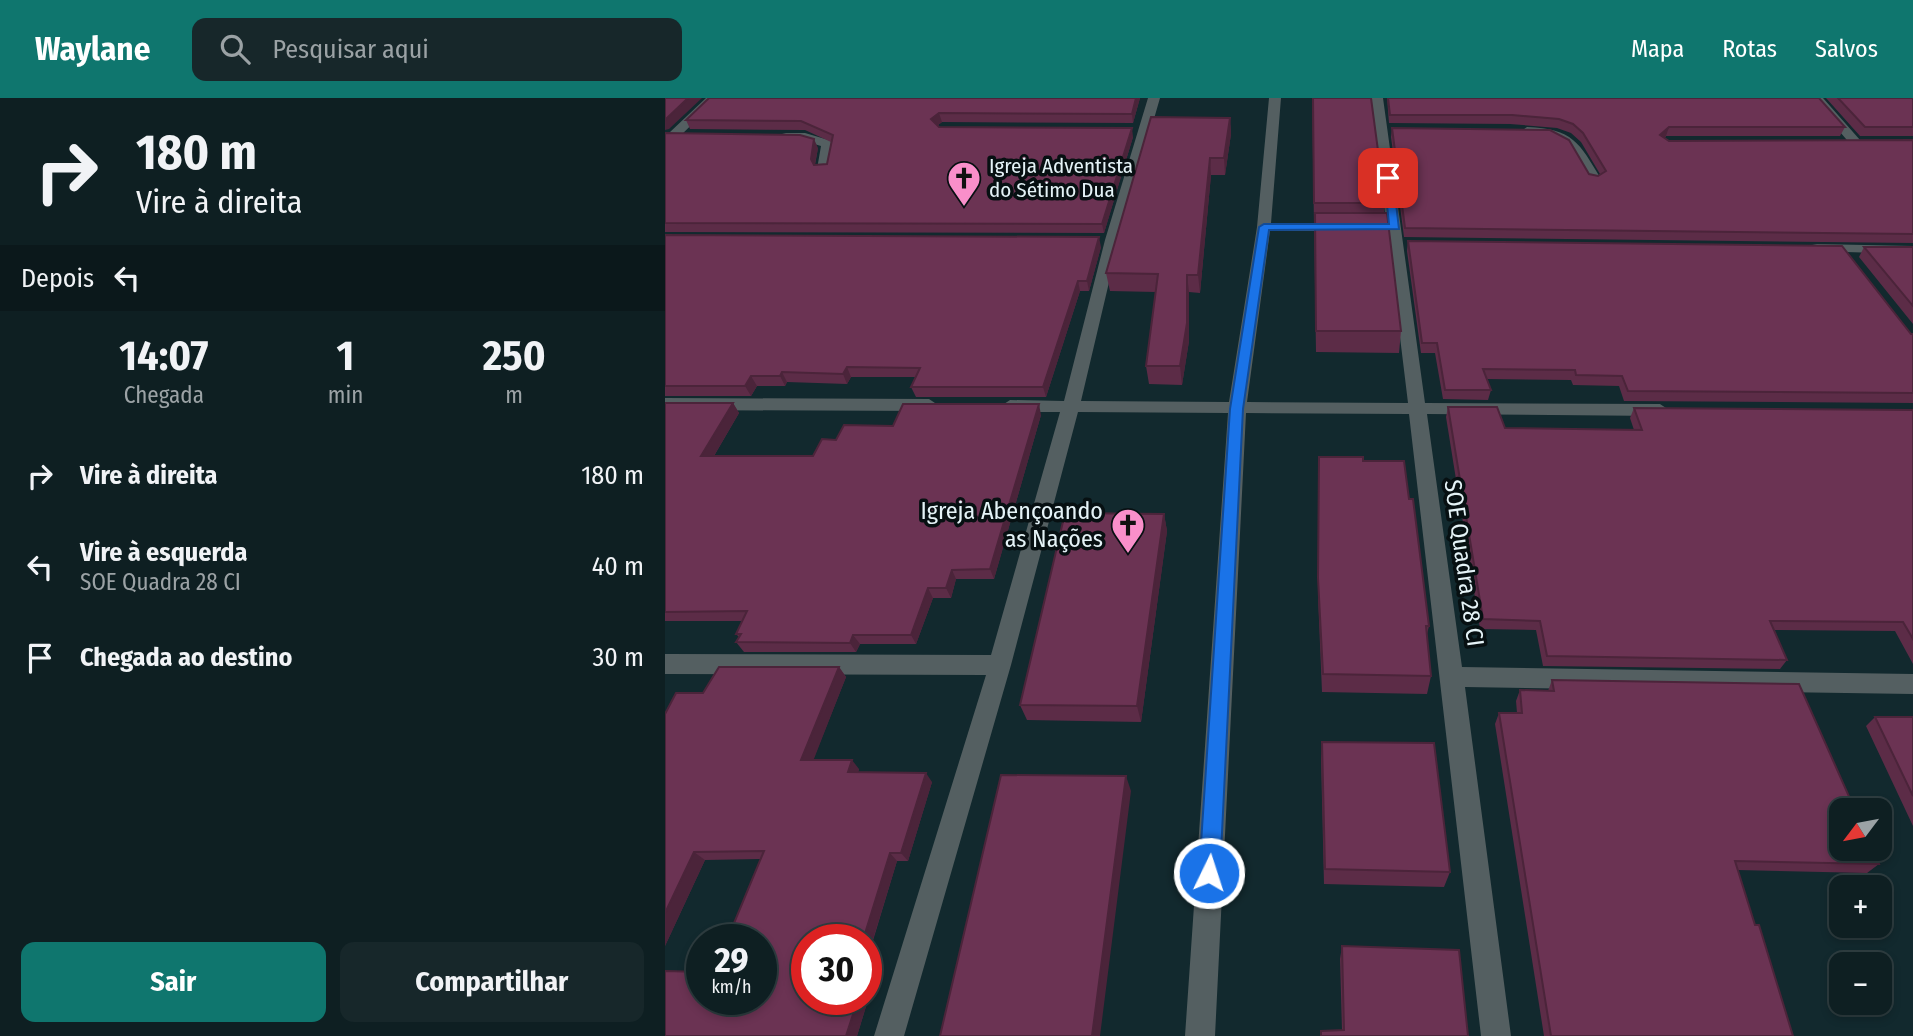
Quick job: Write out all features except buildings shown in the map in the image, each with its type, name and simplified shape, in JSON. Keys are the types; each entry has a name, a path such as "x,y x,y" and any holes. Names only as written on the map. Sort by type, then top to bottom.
{"street":[{"path":"669,136 712,98"},
{"path":"889,1036 1000,665 1071,406 1105,240 1139,130 1154,98"},
{"path":"1200,1036 1237,409 1264,227 1275,98"},
{"name":"SOE Quadra 28 CI","path":"1377,98 1387,130 1415,410 1454,677 1496,1036"},
{"path":"1817,98 1856,143"},
{"path":"1511,131 1553,131 1567,137 1594,179"},
{"path":"669,136 699,136"},
{"path":"778,137 805,137 828,144 823,169"},
{"path":"1264,227 1356,227"},
{"path":"1800,248 1913,250"},
{"path":"1842,249 1858,269"},
{"path":"665,404 949,406"},
{"path":"990,406 1678,410"},
{"path":"665,664 1000,665"},
{"path":"1454,677 1913,684"}],"place":[{"name":"Igreja Adventista do Sétimo Dua","path":"964,208"},
{"name":"Igreja Abençoando as Nações","path":"1128,555"}],"route":[{"path":"1209,873 1237,409 1264,227 1395,227 1388,178"}]}
